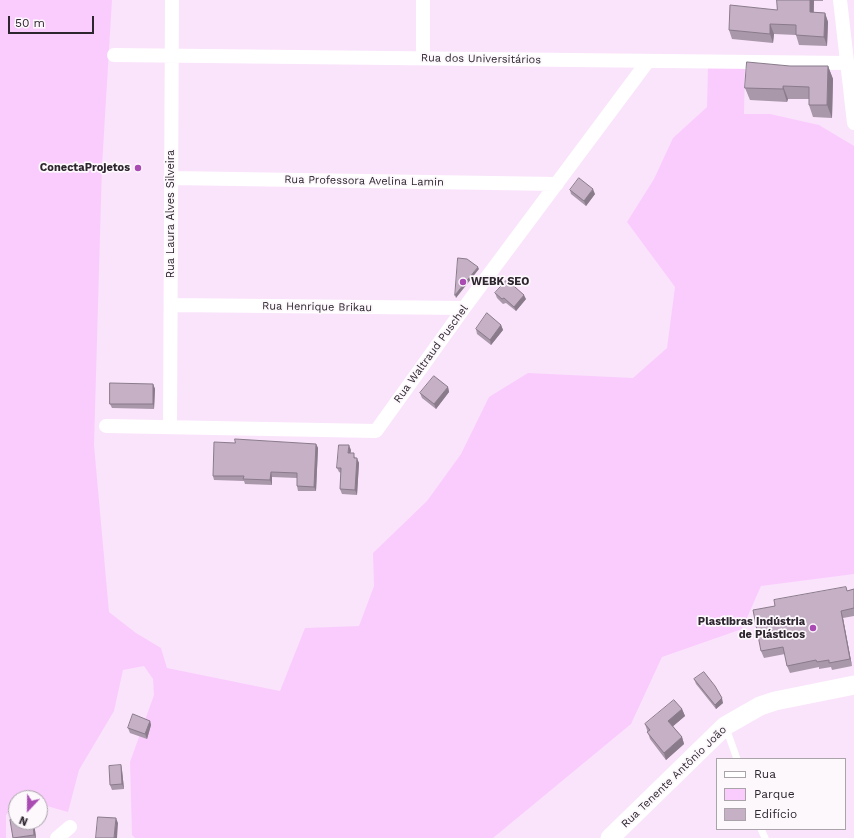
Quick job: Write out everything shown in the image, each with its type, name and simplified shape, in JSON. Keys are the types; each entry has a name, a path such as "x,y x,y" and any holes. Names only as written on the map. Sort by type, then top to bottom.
{"street":[{"name":"Rua Laura Alves Silveira","path":"170,427 172,0"},
{"path":"423,0 423,58"},
{"path":"840,0 854,123"},
{"name":"Rua dos Universitários","path":"114,55 847,63"},
{"name":"Rua Waltraud Puschel","path":"106,426 376,431 464,308 648,61"},
{"name":"Rua Professora Avelina Lamin","path":"171,178 556,184"},
{"name":"Rua Henrique Brikau","path":"170,305 464,308"},
{"name":"Rua Tenente Antônio João","path":"610,838 725,726 760,706 798,695 854,685"},
{"path":"57,838 70,827"}],"lane":[{"path":"725,726 736,758"}],"green space":[{"path":"0,0 112,0 102,166 94,445 109,612 136,633 161,648 167,668 280,691 305,628 359,626 374,586 373,553 427,501 461,454 489,397 528,373 633,378 667,348 675,287 627,222 654,179 673,138 707,107 708,66 745,67 744,114 770,114 819,125 854,146 854,574 761,586 742,629 662,657 631,724 493,838 135,838 132,835 130,762 154,695 153,679 144,666 123,670 114,711 79,770 68,812 48,806 48,790 8,790 6,838 0,838"}],"building":[{"path":"777,0 810,0 810,12 825,13 824,37 796,35 796,25 770,24 770,34 729,30 730,5 777,10"},
{"path":"747,62 790,66 828,66 827,105 809,105 809,87 783,86 783,89 745,88"},
{"path":"579,178 593,189 584,201 570,190"},
{"name":"WEBK SEO","path":"458,258 467,259 478,267 455,295"},
{"path":"507,280 524,295 514,307 504,298 502,299 495,293"},
{"path":"487,313 501,325 490,340 476,329"},
{"path":"434,376 448,387 434,404 420,393"},
{"path":"110,383 153,384 153,404 110,404"},
{"path":"235,439 316,444 314,487 297,486 297,473 271,472 270,480 243,479 244,476 213,476 214,442 235,443"},
{"path":"339,445 349,445 348,453 354,453 354,458 357,458 355,490 340,489 341,468 337,468"},
{"name":"Plastibras Indústria de Plásticos","path":"846,587 847,591 854,589 854,608 841,611 850,659 829,663 829,660 817,662 816,660 787,666 783,647 761,651 753,610 775,606 774,600"},
{"path":"704,672 722,698 715,705 694,679"},
{"path":"674,700 682,709 668,721 682,737 664,753 647,732 650,730 645,724"},
{"path":"133,714 150,721 145,734 128,728"},
{"path":"121,765 122,784 110,785 109,766"},
{"path":"98,817 116,818 114,838 96,838"},
{"path":"12,830 34,830 34,835 13,838"}],"place":[{"name":"ConectaProjetos","path":"138,168"},
{"name":"WEBK SEO","path":"463,282"},
{"name":"Plastibras Indústria de Plásticos","path":"813,628"}]}
